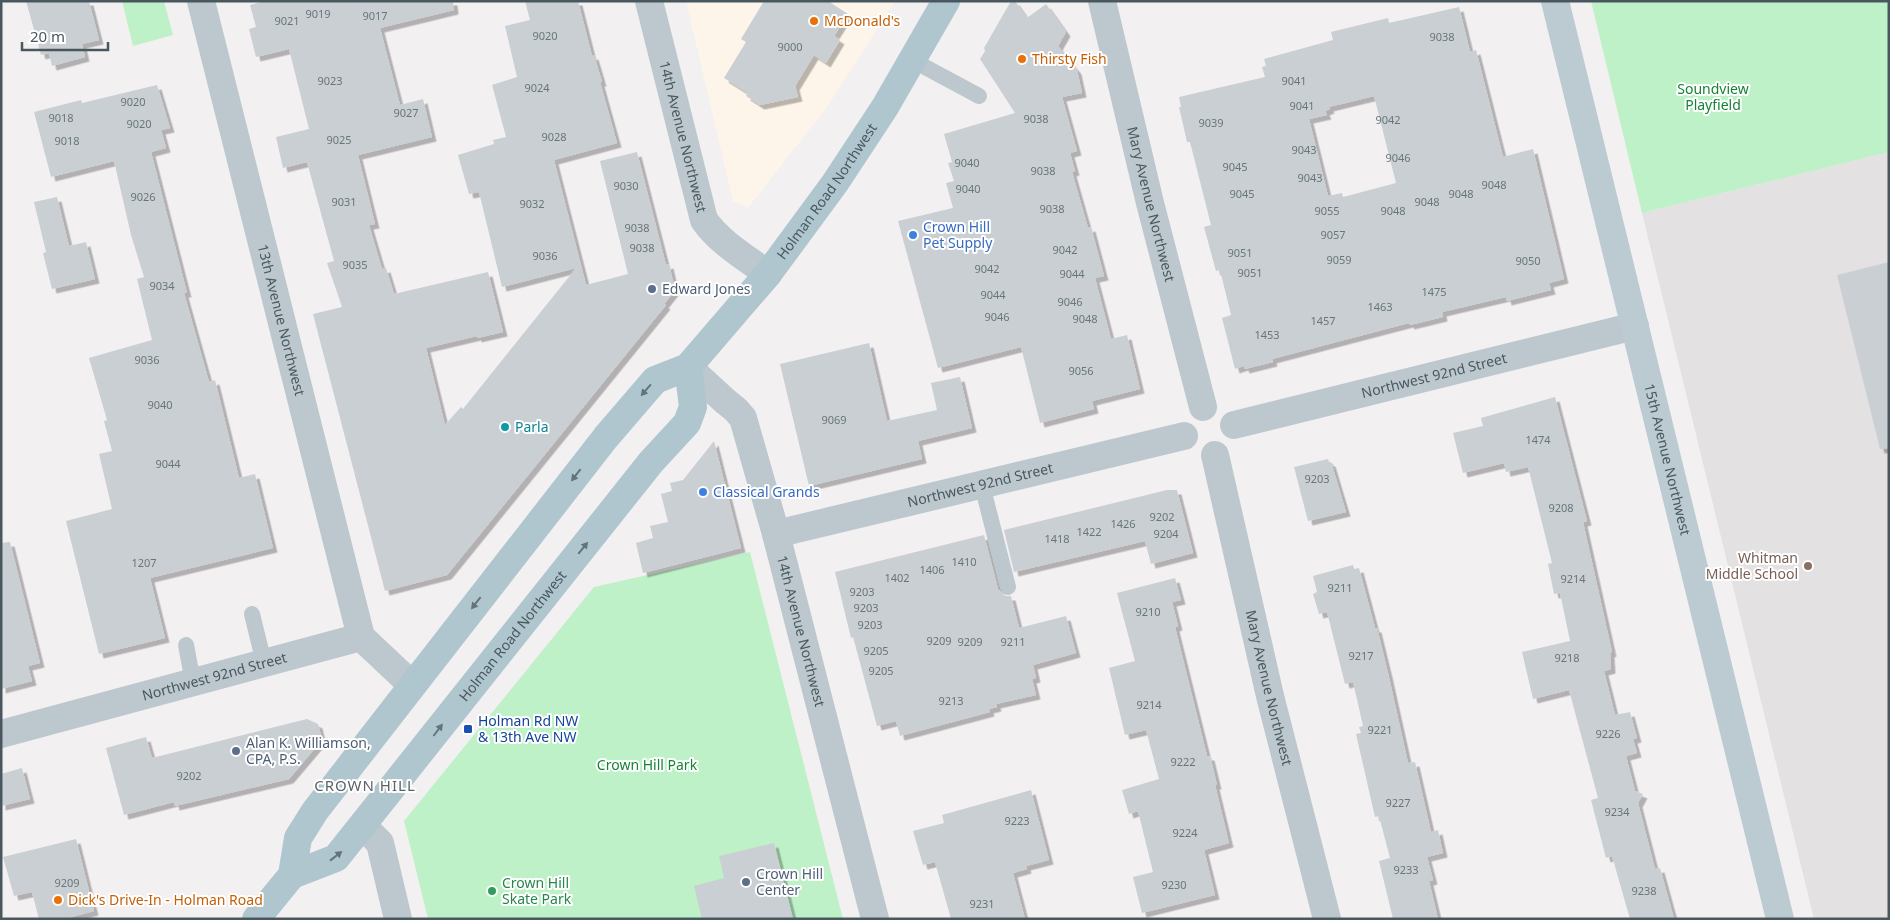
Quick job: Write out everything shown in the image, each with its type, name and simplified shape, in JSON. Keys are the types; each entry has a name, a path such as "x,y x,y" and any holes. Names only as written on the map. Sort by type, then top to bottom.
{"main road":[{"name":"Holman Road Northwest","path":"292,875 298,838 304,826 606,437 655,380 688,368 768,274 835,182 885,107 946,1"},
{"name":"15th Avenue Northwest","path":"1556,1 1780,919"},
{"name":"Holman Road Northwest","path":"256,919 292,875 336,858 645,470 687,423 693,407 688,368"}],"street":[{"name":"13th Avenue Northwest","path":"201,1 361,638"},
{"name":"14th Avenue Northwest","path":"649,1 704,220 731,247 768,274"},
{"name":"Mary Avenue Northwest","path":"1102,1 1150,203 1203,407"},
{"name":"Northwest 92nd Street","path":"1234,425 1635,326"},
{"name":"14th Avenue Northwest","path":"688,368 743,418 776,534 875,919"},
{"path":"1214,406 1222,409 1228,414 1234,425 1234,437 1231,444 1225,451 1215,455 1201,455 1187,444 1184,436 1184,427 1187,419 1192,412 1203,407 1214,406"},
{"name":"Northwest 92nd Street","path":"776,534 1184,436"},
{"name":"Mary Avenue Northwest","path":"1215,455 1270,696 1327,919"},
{"name":"Northwest 92nd Street","path":"1,734 361,638"},
{"path":"361,638 412,685"},
{"path":"363,826 380,843 398,919"}],"lane":[{"path":"912,60 979,96"},
{"path":"982,485 1008,587"},
{"path":"252,614 264,663"},
{"path":"186,645 193,682"}],"shaded area":[{"path":"686,1 895,1 827,107 748,208 733,201"},
{"name":"Whitman Middle School","path":"1889,152 1889,919 1814,919 1642,213"}],"green space":[{"path":"122,1 164,1 173,35 133,46"},
{"name":"Soundview Playfield","path":"1591,1 1889,1 1889,152 1642,213"},
{"name":"Crown Hill Park","path":"750,552 843,919 428,919 404,821 594,587"}],"building":[{"path":"26,1 89,1 99,40 82,44 85,57 52,66 49,53 41,55"},
{"path":"265,1 453,1 454,10 380,28 400,105 423,99 432,137 358,155 375,224 369,225 382,269 386,268 394,294 488,272 503,332 426,348 445,425 461,407 463,409 576,268 502,287 479,192 469,194 458,155 494,144 493,140 506,137 492,85 517,77 505,26 530,20 525,1 578,1 592,56 594,55 602,82 600,82 617,143 554,160 586,285 628,274 600,161 637,152 666,265 669,264 675,290 664,304 666,305 447,575 385,591 313,314 342,307 327,263 334,261 307,162 283,168 276,137 309,129 289,49 256,57 249,29 256,27 250,5"},
{"path":"764,1 828,1 848,14 834,36 840,40 826,63 814,55 795,86 798,97 760,105 746,96 748,93 724,78 746,42 741,39"},
{"path":"1011,1 1015,1 1027,18 1046,4 1066,32 1058,46 1077,70 1082,93 1062,97 1077,151 1070,153 1075,171 1072,172 1088,228 1091,227 1104,276 1095,278 1111,339 1127,335 1140,389 1092,401 1094,409 1040,423 1021,347 938,368 898,221 953,208 946,183 954,181 948,163 952,162 944,134 1015,113 980,59 985,51 984,48"},
{"path":"1459,7 1470,52 1476,50 1503,157 1533,149 1564,279 1549,283 1551,290 1507,301 1506,297 1442,312 1443,317 1410,325 1409,323 1272,359 1273,362 1245,369 1244,366 1235,369 1222,318 1231,315 1220,270 1216,271 1204,227 1211,225 1190,142 1187,142 1179,107 1181,107 1179,97 1265,77 1262,67 1266,66 1264,59 1333,40 1331,32 1388,18 1389,23","holes":["1374,96 1396,183 1343,197 1342,193 1328,196 1309,119 1327,115 1325,111 1330,109 1329,107"]},
{"path":"157,85 170,128 161,130 166,148 151,152 187,293 184,293 209,382 215,380 239,478 255,474 273,548 150,578 165,638 99,654 66,521 112,509 99,454 112,451 104,421 107,420 89,358 152,340 137,279 144,277 131,235 114,161 51,177 34,112 81,100 82,103"},
{"path":"57,197 69,246 86,242 95,279 52,289 43,253 46,252 34,202"},
{"path":"1889,262 1889,448 1880,449 1837,275"},
{"path":"869,343 887,421 937,410 931,383 960,377 972,428 918,441 922,459 809,486 780,364"},
{"path":"1555,397 1587,521 1583,522 1612,652 1610,653 1611,669 1604,671 1615,715 1630,712 1637,738 1633,739 1637,753 1626,756 1635,791 1643,794 1638,803 1655,869 1660,868 1674,919 1630,919 1612,856 1606,858 1591,800 1598,798 1569,690 1533,699 1522,652 1570,641 1560,593 1554,594 1548,564 1552,563 1528,467 1506,472 1504,463 1463,473 1453,433 1483,426 1481,418"},
{"path":"714,441 741,548 643,573 636,543 653,538 650,526 668,522 661,494 672,491 670,483 683,480"},
{"path":"1328,459 1331,462 1346,512 1308,521 1294,467"},
{"path":"1167,490 1177,490 1193,553 1151,564 1145,541 1014,572 1004,530"},
{"path":"984,535 998,589 1005,596 1011,596 1019,628 1066,616 1076,653 1033,665 1036,678 1032,679 1036,695 996,704 997,707 989,709 990,712 900,736 896,721 877,726 853,637 851,638 835,572"},
{"path":"10,542 40,663 28,666 32,681 1,689 1,543"},
{"path":"1353,565 1354,569 1359,568 1375,628 1377,628 1408,763 1415,762 1431,832 1438,830 1443,853 1427,857 1433,880 1429,881 1438,919 1393,919 1379,861 1390,858 1379,816 1375,817 1356,734 1361,733 1359,727 1363,726 1353,682 1345,684 1327,612 1319,614 1313,594 1317,592 1313,576"},
{"path":"1175,578 1181,600 1172,602 1178,626 1175,627 1207,756 1210,756 1229,843 1204,850 1215,895 1142,913 1133,877 1153,872 1138,811 1129,814 1122,790 1159,779 1146,730 1125,735 1109,668 1135,661 1117,593"},
{"path":"307,719 318,724 322,740 289,779 175,806 174,802 124,815 106,748 146,737 152,758"},
{"path":"22,768 30,799 1,806 1,774"},
{"path":"1031,790 1049,860 1026,866 1027,869 1013,873 1025,919 951,919 935,862 923,865 913,831 944,823 942,815"},
{"path":"76,839 94,911 64,919 39,919 32,892 14,896 3,857"},
{"name":"Crown Hill Center","path":"774,843 793,919 702,919 694,886 724,878 719,856"}],"place":[{"name":"McDonald's","path":"814,21"},
{"name":"Thirsty Fish","path":"1022,59"},
{"name":"Crown Hill Pet Supply","path":"913,235"},
{"name":"Edward Jones","path":"652,289"},
{"name":"Parla","path":"505,427"},
{"name":"Classical Grands","path":"703,492"},
{"name":"Whitman Middle School","path":"1808,566"},
{"name":"Holman Rd NW & 13th Ave NW","path":"468,729"},
{"name":"Alan K. Williamson, CPA, P.S.","path":"236,751"},
{"name":"Crown Hill Center","path":"746,882"},
{"name":"Crown Hill Skate Park","path":"492,891"},
{"name":"Dick's Drive-In - Holman Road","path":"58,900"}],"district":[{"name":"CROWN HILL","path":"365,786"}]}
